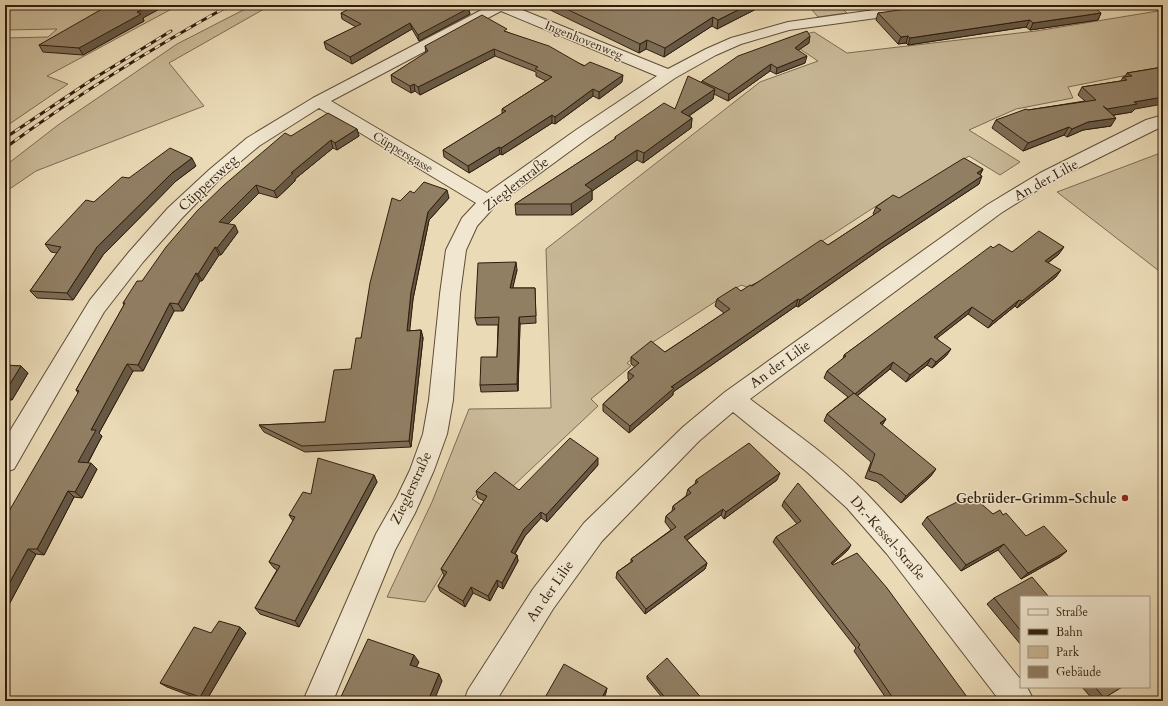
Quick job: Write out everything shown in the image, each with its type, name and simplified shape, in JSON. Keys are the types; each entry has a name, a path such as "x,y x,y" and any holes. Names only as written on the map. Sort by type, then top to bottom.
{"street":[{"name":"Ingenhovenweg","path":"501,5 669,75"},
{"name":"Cüppersweg","path":"5,461 97,306 141,251 175,213 226,165 253,142 319,101 501,5"},
{"name":"Zieglerstraße","path":"318,701 385,543 406,505 422,470 435,434 441,400 450,294 456,250 469,223 488,202 582,134 669,75 736,41 775,30 817,22 942,5"},
{"name":"Cüppersgasse","path":"319,101 488,202"},
{"name":"An der Lilie","path":"479,701 543,599 593,532 691,434 733,399 994,209 1046,177 1152,124 1163,120"},
{"name":"Dr.-Kessel-Straße","path":"733,399 816,464 856,500 896,545 1019,701"}],"green space":[{"path":"13,5 179,5 47,76 68,84 5,127 5,38 48,37 57,29 5,30 5,27 8,24 5,23 5,13"},
{"path":"253,5 271,5 169,63 204,106 36,171 5,192 5,166 58,125 177,44"},
{"path":"808,5 839,5 847,13 818,17"},
{"path":"1150,5 1163,5 1163,68 1068,87 1073,98 1016,109 969,130 1020,162 1000,175 969,156 898,202 887,199 750,288 741,285 650,344 627,363 631,366 591,399 598,406 511,488 494,476 472,499 483,506 425,602 387,597 432,502 469,409 551,408 546,249 760,82 818,61 785,39 814,32 847,53 1036,31 1158,11"},
{"path":"1163,152 1163,274 1057,192"}],"building":[{"path":"109,5 151,5 137,12 141,14 79,48 39,45"},
{"path":"357,5 465,5 464,6 469,8 418,35 410,23 350,57 324,42 361,24 341,13"},
{"path":"558,5 748,5 718,20 713,17 665,48 647,40 640,44"},
{"path":"934,5 1091,5 1101,13 1033,23 1030,20 910,38 908,36 901,37 878,13"},
{"path":"482,15 507,29 504,31 549,46 584,66 590,62 623,75 599,92 593,89 555,117 552,115 501,148 499,147 468,166 443,150 506,111 502,109 552,77 535,69 538,67 494,49 418,87 414,84 410,86 391,75 428,51 425,46"},
{"path":"807,31 810,36 795,48 807,56 777,68 771,64 729,94 702,81 738,56"},
{"path":"1163,67 1163,97 1134,102 1137,104 1107,109 1103,106 1116,118 1088,122 1072,129 1069,127 1028,143 996,120 1026,109 1028,110 1096,100 1082,87 1127,80 1123,77 1132,76 1127,73"},
{"path":"688,76 715,89 681,112 692,118 644,153 637,150 585,185 592,190 571,204 515,204 616,138 615,137 664,103 675,109"},
{"path":"328,113 357,129 335,143 331,140 291,173 293,173 274,191 256,185 219,222 235,225 217,248 215,247 198,274 196,273 178,304 170,303 138,365 127,364 91,430 96,430 78,462 91,463 75,492 68,491 37,549 28,549 5,591 5,518 79,391 76,390 125,303 123,303 137,281 142,281 166,247 197,211 224,185 285,133 291,136"},
{"path":"170,148 192,158 172,173 97,247 67,293 30,291 61,247 45,244 86,200 94,202 122,177 129,178"},
{"path":"964,158 983,169 977,173 982,176 800,300 798,299 671,387 674,388 630,426 603,404 634,376 628,372 639,363 631,357 651,341 665,352 730,309 717,299 736,287 741,291 750,285 752,286 821,240 828,245 881,210 876,207 893,195 899,198"},
{"path":"424,182 447,190 428,212 411,292 407,331 421,330 409,441 302,446 259,425 325,422 334,370 351,369 356,338 361,338 370,283 392,198 400,201 410,191 414,193"},
{"path":"1039,231 1064,247 1045,261 1061,270 1022,301 1019,300 993,321 972,307 934,337 951,349 936,362 931,358 910,375 893,362 855,394 827,371 846,356 844,355 991,246 993,248 999,244 1012,252"},
{"path":"516,262 510,288 535,288 536,316 519,317 517,384 480,385 481,357 497,357 499,317 475,318 478,263"},
{"path":"5,365 21,366 5,392"},
{"path":"854,393 886,419 880,423 936,469 906,496 882,475 869,471 875,454 827,414"},
{"path":"570,438 598,458 546,515 541,512 524,529 511,552 517,555 502,583 497,580 488,596 471,587 463,601 438,586 447,572 441,569 487,496 476,491 495,472 519,490"},
{"path":"749,443 780,473 726,512 723,509 684,537 707,563 646,609 617,572 633,561 631,559 676,527 666,516 675,509 673,506 691,493 688,489 698,482 696,480"},
{"path":"318,458 374,475 295,621 255,608 280,566 269,562 295,517 289,515 303,492 311,494"},
{"path":"798,483 851,545 831,563 833,565 857,553 887,588 970,701 895,701 858,647 860,645 776,537 801,521 784,501"},
{"path":"971,495 993,514 1000,510 1003,515 1006,513 1026,536 1044,526 1067,551 1028,573 1004,544 966,565 927,517"},
{"path":"1032,577 1048,596 1020,596 1020,630 994,598"},
{"path":"219,621 240,627 200,697 160,683 194,627 211,633"},
{"path":"368,639 414,655 410,665 439,674 428,701 339,701"},
{"path":"667,658 704,701 668,701 647,676"},
{"path":"564,664 607,688 600,701 543,701"},
{"path":"1096,688 1120,688 1104,698"},
{"path":"1125,696 1129,701 1117,701"}],"railway":[{"path":"5,148 32,128 115,73 230,5"},
{"path":"5,138 93,79 171,31"}],"place":[{"name":"Gebrüder-Grimm-Schule","path":"1125,498"}]}
